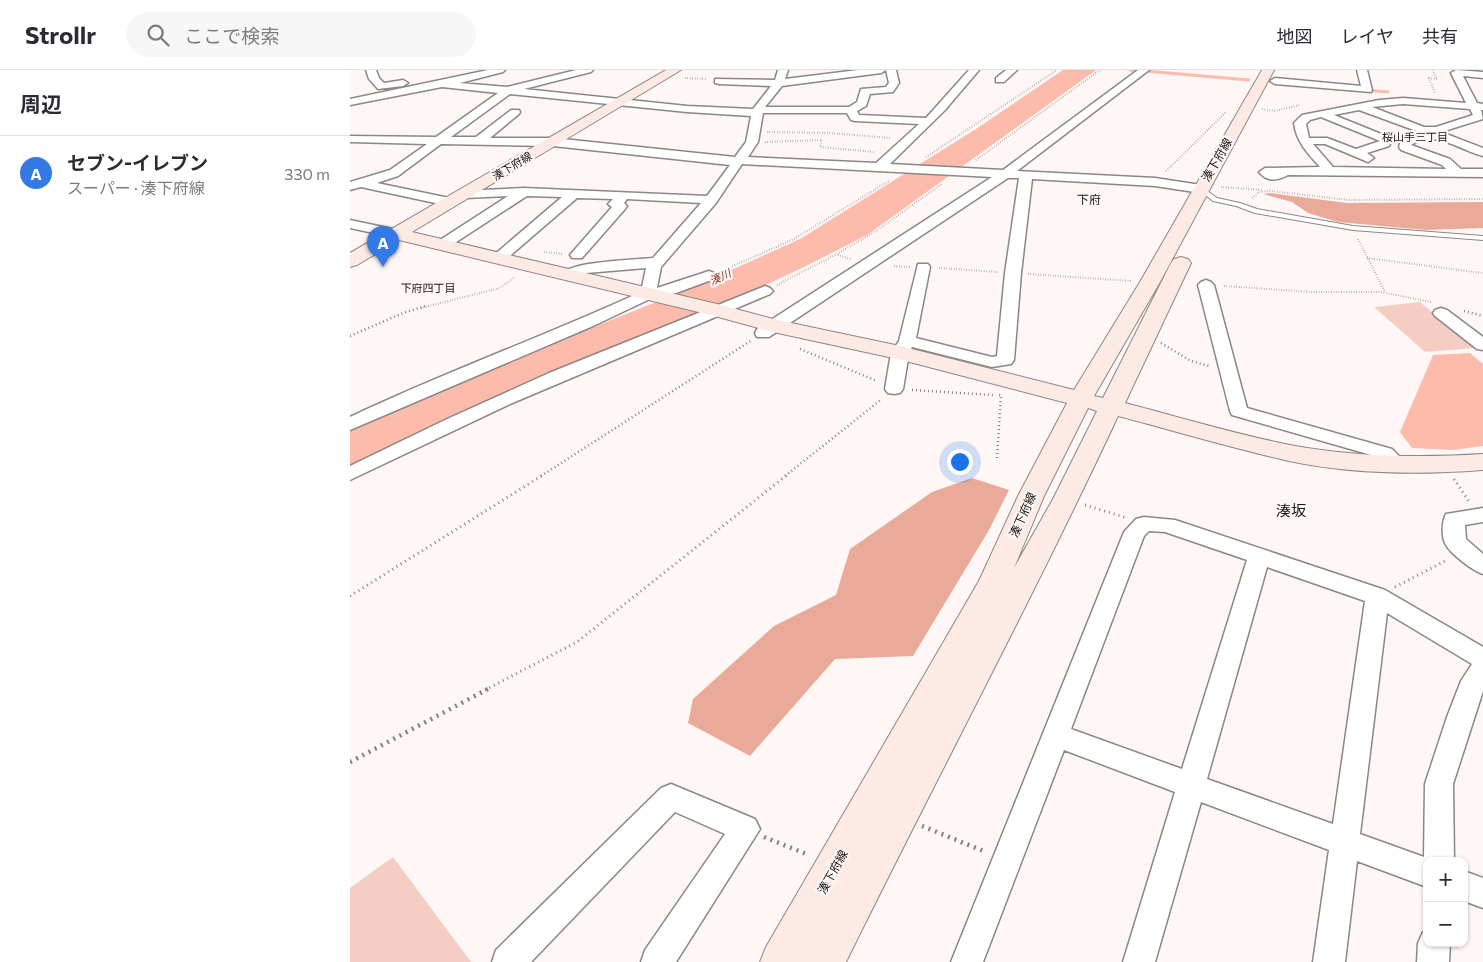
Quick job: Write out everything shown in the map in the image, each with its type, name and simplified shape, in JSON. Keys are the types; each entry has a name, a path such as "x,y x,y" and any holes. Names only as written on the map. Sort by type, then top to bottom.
{"main road":[{"name":"湊下府線","path":"350,261 670,73"},
{"name":"湊下府線","path":"781,962 994,582 1030,496 1081,398 1150,282 1221,195 1245,111 1274,74"},
{"name":"湊下府線","path":"824,962 898,817 1066,499 1171,282 1221,195 1274,74"},
{"path":"397,234 717,310 768,330 904,347 1111,407 1290,453 1398,466 1483,462"}],"street":[{"path":"371,70 374,79 382,86 462,70"},
{"path":"350,102 442,84 500,70"},
{"path":"353,184 378,180 394,173 509,90 588,70"},
{"path":"648,294 654,266 711,200 740,161 753,137 758,112 779,83 783,70"},
{"path":"719,81 779,83 881,70"},
{"path":"442,84 619,102 758,112 851,110 862,104 866,91 889,90 894,83 891,70"},
{"path":"879,167 920,130 926,121 965,84 974,70"},
{"path":"1000,80 1012,70"},
{"path":"768,330 1005,174 1144,70"},
{"path":"1274,74 1367,90 1362,70"},
{"path":"1359,106 1423,130 1437,130 1479,117 1479,106 1456,73 1483,75"},
{"path":"1330,172 1304,140 1299,130 1300,122 1306,117 1359,106 1403,101 1479,106"},
{"path":"851,110 855,118 926,121"},
{"path":"480,140 515,112"},
{"path":"1320,113 1387,140 1385,144 1355,153"},
{"path":"1458,173 1446,162 1404,147 1406,142 1429,135 1442,136 1483,152"},
{"path":"1458,142 1474,138"},
{"path":"350,139 553,142 740,161 759,160 1155,182 1221,195"},
{"path":"1304,140 1327,141 1388,167 1395,172"},
{"path":"1279,171 1483,173"},
{"path":"904,347 992,362 1005,360 1013,272 1026,175"},
{"path":"353,184 450,202"},
{"path":"465,194 524,192 711,200"},
{"path":"442,245 524,192"},
{"path":"499,258 574,194"},
{"path":"576,255 620,206 615,204 624,195"},
{"path":"350,224 397,234"},
{"path":"568,275 584,269 658,262"},
{"path":"894,389 923,267"},
{"path":"350,424 392,404 586,323 648,294 671,290 709,276"},
{"path":"1206,285 1239,411 1385,453 1398,466"},
{"path":"350,474 409,443 482,410 765,290"},
{"path":"1445,308 1483,345"},
{"path":"1481,516 1454,519 1455,542 1483,566"},
{"path":"967,962 1135,532 1144,524 1167,525 1377,596 1483,659"},
{"path":"1139,962 1259,556"},
{"path":"1329,962 1377,596"},
{"path":"1439,857 1439,784 1460,717 1474,681 1483,668"},
{"path":"1056,735 1423,872"},
{"path":"508,962 671,797 745,830 657,962"},
{"path":"1468,887 1483,892"},
{"path":"1433,962 1434,947"}],"lane":[{"path":"1221,195 1255,211 1352,228 1483,238"}],"path":[{"path":"709,276 792,240 837,214 1057,70"},
{"path":"765,290 837,254 876,231 1100,70"},
{"path":"670,73 719,81"},
{"path":"1155,182 1228,110 1245,111"},
{"path":"753,137 830,133 910,140"},
{"path":"753,137 822,140 820,147 892,155"},
{"path":"1221,195 1251,200 1252,196 1259,192 1270,191"},
{"path":"1221,195 1270,191 1349,200 1483,199"},
{"path":"1352,228 1385,292"},
{"path":"1367,258 1483,273"},
{"path":"869,264 1150,282"},
{"path":"350,336 412,310 437,302 500,288 534,267"},
{"path":"1206,285 1312,292 1385,292 1483,316"},
{"path":"350,596 595,442 768,330"},
{"path":"1144,338 1162,343 1191,361 1207,366 1228,368"},
{"path":"798,348 894,389 1001,395 997,458"},
{"path":"350,762 577,642 894,389"},
{"path":"1444,465 1481,516"},
{"path":"1066,499 1144,524"},
{"path":"1377,596 1465,551"},
{"path":"898,817 1007,860"},
{"path":"745,830 836,866"}],"shaded area":[{"path":"1270,193 1347,203 1483,202 1483,228 1426,230 1338,222 1308,213 1292,202 1263,194"},
{"path":"1420,302 1476,348 1425,352 1374,307"},
{"path":"972,478 1009,490 989,530 913,656 835,659 750,756 688,723 693,699 774,626 836,595 850,549 932,492"},
{"path":"393,857 471,962 350,962 350,888"}],"water":[{"name":"湊川","path":"1063,70 1096,70 867,235 730,302 350,469 350,429 534,351 696,286 800,239 976,129"},
{"path":"1470,353 1483,364 1483,446 1453,450 1412,448 1400,432 1433,355"}],"waterway":[{"path":"1130,70 1139,71"},
{"path":"1145,71 1249,80"},
{"path":"1365,90 1388,92"}],"place":[{"name":"セブン-イレブン","path":"383,267"}],"district":[{"name":"桜山手三丁目","path":"1415,137"},
{"name":"下府","path":"1089,200"},
{"name":"下府四丁目","path":"428,288"},
{"name":"湊坂","path":"1291,511"}]}
